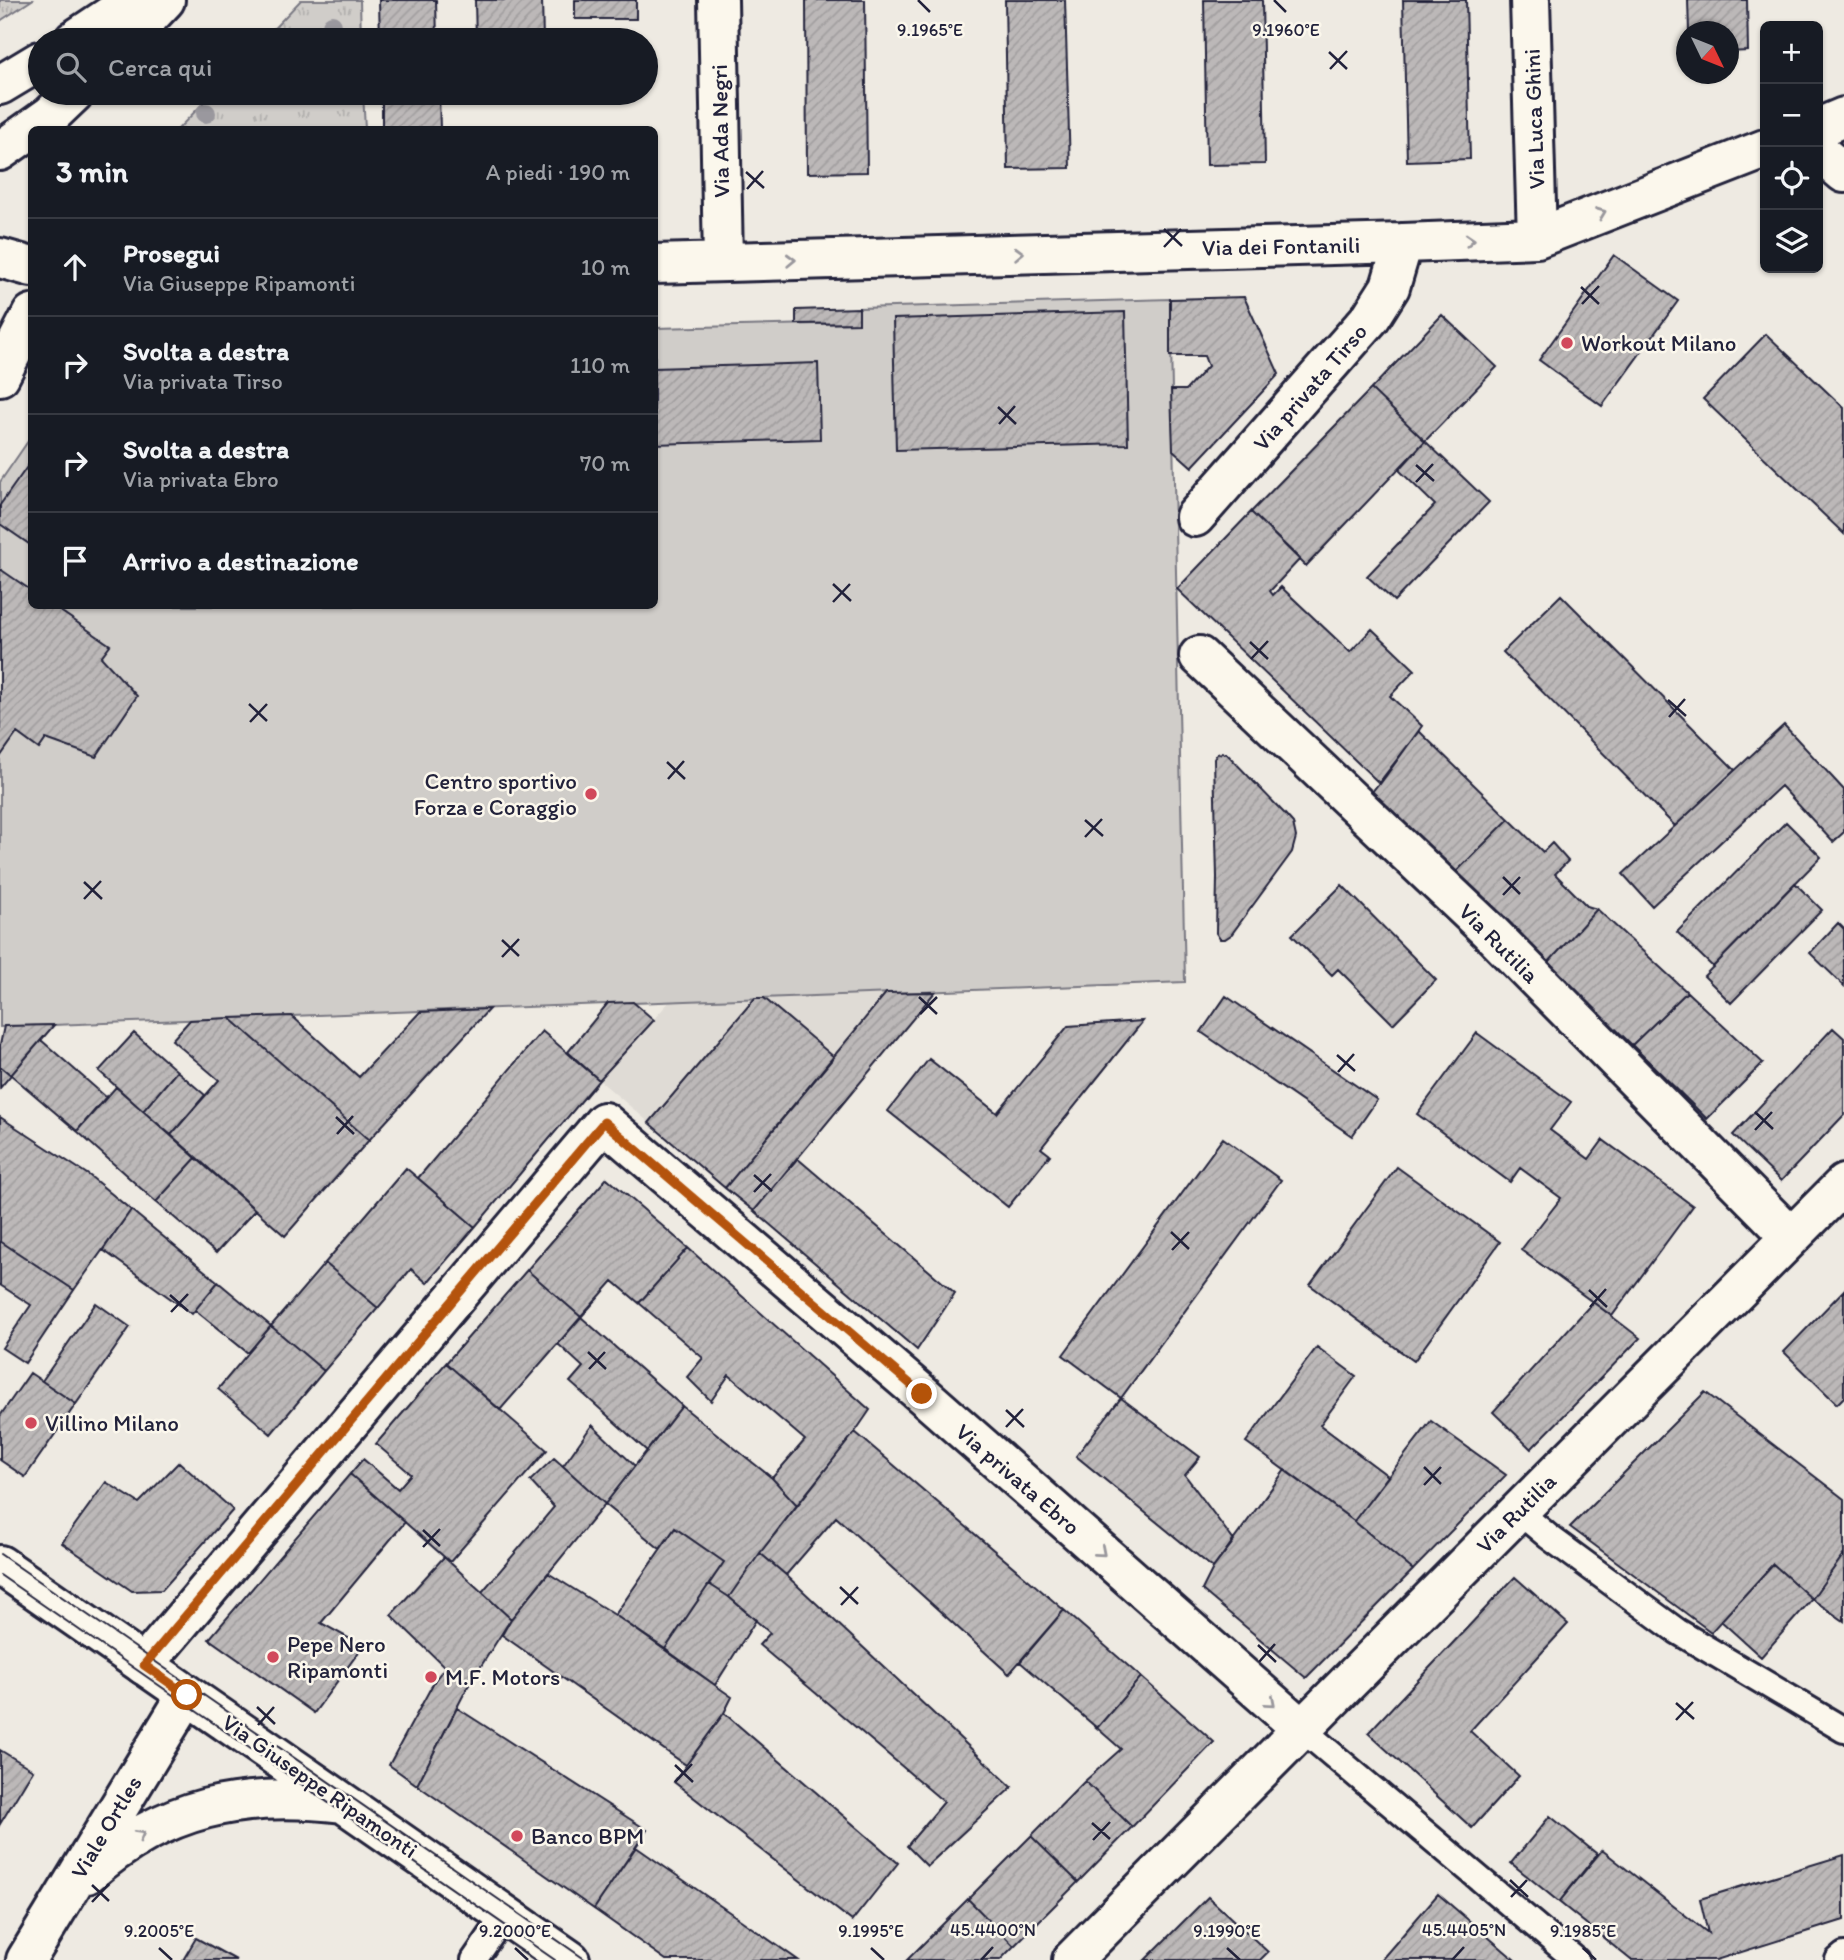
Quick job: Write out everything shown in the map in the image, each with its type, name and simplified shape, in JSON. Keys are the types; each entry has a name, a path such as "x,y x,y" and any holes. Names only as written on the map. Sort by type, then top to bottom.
{"street":[{"path":"92,28 134,0"},
{"path":"138,28 165,0"},
{"name":"Via Ada Negri","path":"719,0 723,262"},
{"name":"Via Luca Ghini","path":"1530,0 1537,238"},
{"path":"0,85 28,68"},
{"path":"37,126 58,112"},
{"path":"1823,126 1844,117"},
{"path":"0,151 28,132"},
{"name":"Via dei Fontanili","path":"658,264 1537,238 1760,151"},
{"path":"1823,154 1844,173"},
{"name":"Via privata Tirso","path":"1195,517 1371,317 1390,287 1403,243"},
{"path":"0,258 28,266"},
{"path":"0,376 28,321"},
{"name":"Via Rutilia","path":"1199,656 1487,929 1791,1237"},
{"name":"Via privata Ebro","path":"144,1665 604,1122 912,1385 1302,1729"},
{"name":"Via Rutilia","path":"1072,1960 1844,1184"},
{"name":"Via Giuseppe Ripamonti","path":"0,1565 570,1960"},
{"name":"Viale Ortles","path":"26,1960 187,1695"},
{"path":"67,1892 110,1853 177,1817 218,1805 250,1801 344,1803"}],"lane":[{"path":"1518,1511 1549,1538 1677,1631 1844,1730"},
{"path":"1302,1729 1576,1960"},
{"path":"474,1960 505,1915"},
{"path":"1838,1960 1844,1955"}],"shaded area":[{"path":"935,992 754,1211 599,1080 671,1000"}],"green space":[{"path":"0,0 32,0 0,21"},
{"path":"301,0 360,0 361,28 274,28"},
{"path":"201,105 364,105 365,126 181,126"},
{"name":"Centro sportivo Forza e Coraggio","path":"1170,299 1185,982 0,1027 0,482 28,441 28,609 658,609 658,328 859,323 859,308"}],"building":[{"path":"379,0 436,0 437,28 380,28"},
{"path":"475,0 542,0 543,28 476,28"},
{"path":"575,0 636,0 636,19 575,19"},
{"path":"806,0 865,0 867,172 807,173"},
{"path":"1005,0 1065,0 1070,168 1008,169"},
{"path":"1204,0 1262,0 1265,164 1207,165"},
{"path":"1403,0 1466,0 1470,159 1407,161"},
{"path":"1688,0 1747,0 1748,51 1739,51 1739,21 1689,21"},
{"path":"382,105 439,105 440,126 382,126"},
{"path":"1614,255 1678,301 1602,406 1539,360"},
{"path":"1244,297 1279,374 1192,467 1173,450 1171,390 1186,390 1208,366 1204,356 1170,356 1170,299"},
{"path":"859,308 859,323 796,324 796,310"},
{"path":"1125,312 1128,444 896,450 893,319"},
{"path":"1442,315 1497,367 1425,441 1371,389"},
{"path":"1766,334 1844,408 1844,534 1703,399"},
{"path":"818,363 820,439 658,444 658,368"},
{"path":"1371,389 1425,441 1306,566 1251,512"},
{"path":"1425,441 1489,502 1394,601 1367,576 1435,505 1399,470"},
{"path":"28,466 28,543 0,524 0,505"},
{"path":"1251,512 1300,559 1270,591 1273,595 1281,587 1350,652 1372,629 1415,670 1390,696 1422,726 1380,784 1177,589"},
{"path":"0,569 28,588 28,609 57,609 110,645 101,657 137,696 96,757 46,739 39,749 17,733 0,757"},
{"path":"1561,595 1735,770 1675,826 1503,652"},
{"path":"1784,725 1844,790 1844,832 1833,842 1781,786 1652,906 1623,874"},
{"path":"1419,731 1509,819 1455,873 1372,792"},
{"path":"1217,754 1227,754 1293,823 1296,837 1292,852 1231,935 1225,939 1220,939 1216,933 1214,759"},
{"path":"1509,819 1543,852 1552,843 1568,861 1555,874 1587,906 1597,909 1548,963 1455,873"},
{"path":"1786,822 1821,857 1713,967 1677,932"},
{"path":"1795,883 1822,910 1731,1003 1704,976"},
{"path":"1342,885 1436,980 1393,1024 1338,969 1332,975 1292,935"},
{"path":"1597,909 1687,992 1632,1045 1548,963"},
{"path":"1838,923 1844,929 1844,986 1810,953"},
{"path":"935,992 754,1211 725,1188 886,993"},
{"path":"1687,992 1763,1063 1707,1119 1632,1045"},
{"path":"1226,996 1377,1100 1352,1136 1201,1032"},
{"path":"755,998 764,998 834,1057 725,1188 649,1123"},
{"path":"633,1002 654,1020 599,1080 568,1052 608,1003"},
{"path":"489,1009 369,1140 230,1018 292,1016 359,1077 420,1012"},
{"path":"230,1018 369,1140 285,1236 171,1135 219,1080 172,1040 190,1020"},
{"path":"1143,1021 1041,1148 1050,1155 1008,1207 888,1111 929,1059 997,1113 1068,1026"},
{"path":"54,1025 11,1075 0,1066 4,1026"},
{"path":"1833,1028 1844,1038 1844,1115 1781,1181 1733,1135"},
{"path":"542,1031 599,1080 475,1227 418,1178"},
{"path":"134,1033 177,1071 143,1111 99,1071"},
{"path":"1477,1033 1571,1102 1550,1130 1589,1159 1603,1140 1693,1206 1612,1316 1521,1250 1561,1198 1520,1168 1510,1182 1417,1114"},
{"path":"41,1040 106,1097 77,1131 11,1075"},
{"path":"0,1066 11,1075 0,1088"},
{"path":"177,1071 205,1095 171,1135 143,1111"},
{"path":"116,1087 196,1158 156,1202 77,1131"},
{"path":"0,1117 90,1176 131,1210 74,1290 0,1241"},
{"path":"1223,1138 1281,1180 1121,1398 1063,1355"},
{"path":"196,1158 255,1210 216,1253 156,1202"},
{"path":"797,1158 955,1293 917,1350 754,1211"},
{"path":"1397,1167 1500,1242 1414,1361 1310,1285"},
{"path":"406,1168 475,1227 427,1283 411,1269 378,1308 325,1263"},
{"path":"607,1178 688,1248 639,1303 613,1281 581,1317 527,1270"},
{"path":"131,1210 218,1282 192,1314 103,1250"},
{"path":"0,1241 74,1290 25,1363 2,1348 31,1305 0,1285"},
{"path":"688,1248 870,1410 797,1505 772,1478 805,1440 729,1375 711,1401 687,1377 703,1358 639,1303"},
{"path":"325,1263 378,1308 324,1371 271,1326"},
{"path":"527,1270 581,1317 500,1410 446,1363"},
{"path":"218,1282 271,1326 248,1353 195,1310"},
{"path":"1844,1290 1844,1397 1837,1404 1784,1352"},
{"path":"1593,1302 1640,1338 1531,1449 1493,1412"},
{"path":"96,1303 130,1327 76,1404 42,1381"},
{"path":"581,1317 682,1406 647,1451 570,1382 583,1367 558,1344"},
{"path":"271,1326 324,1371 271,1434 218,1389"},
{"path":"1317,1347 1356,1376 1320,1425 1388,1476 1354,1521 1246,1442"},
{"path":"446,1363 547,1450 450,1562 350,1474 363,1459 398,1489 411,1474 376,1444"},
{"path":"30,1373 76,1404 25,1477 0,1460 0,1416"},
{"path":"1705,1392 1844,1499 1844,1554 1812,1599 1773,1564 1711,1632 1570,1527"},
{"path":"1121,1398 1200,1457 1185,1475 1234,1541 1213,1568 1076,1456"},
{"path":"682,1406 772,1478 797,1505 729,1597 709,1584 724,1562 675,1528 660,1549 605,1504"},
{"path":"1431,1421 1506,1475 1413,1570 1354,1521"},
{"path":"592,1425 635,1466 605,1504 563,1466"},
{"path":"855,1432 1064,1610 1009,1674 836,1517 786,1575 760,1553"},
{"path":"554,1458 605,1504 511,1619 482,1592 554,1507 530,1481"},
{"path":"179,1462 233,1510 162,1590 132,1591 62,1543 106,1482 139,1503"},
{"path":"1285,1470 1354,1521 1413,1570 1306,1678 1202,1590 1213,1568"},
{"path":"350,1474 405,1522 321,1623 363,1646 314,1713 209,1639"},
{"path":"675,1528 724,1562 665,1649 615,1615"},
{"path":"760,1553 1012,1787 927,1866 907,1846 944,1802 759,1645 770,1633 729,1597"},
{"path":"1844,1554 1844,1621 1812,1599"},
{"path":"444,1557 511,1619 467,1688 417,1785 389,1765 435,1680 445,1667 391,1615"},
{"path":"1773,1564 1812,1599 1761,1657 1721,1621"},
{"path":"548,1573 615,1615 732,1697 724,1713 686,1765 502,1635 511,1619"},
{"path":"1515,1577 1568,1624 1470,1731 1519,1776 1472,1828 1368,1733"},
{"path":"709,1584 756,1620 715,1685 665,1649"},
{"path":"1064,1610 1141,1677 1097,1728 1020,1662"},
{"path":"1141,1677 1214,1742 1132,1827 1085,1781 1121,1749 1097,1728"},
{"path":"457,1708 647,1830 594,1909 417,1785"},
{"path":"724,1713 898,1863 852,1921 674,1782"},
{"path":"0,1750 33,1770 0,1824"},
{"path":"1085,1781 1132,1827 1078,1882 1031,1836"},
{"path":"1550,1816 1597,1854 1559,1902 1511,1863"},
{"path":"1031,1836 1078,1882 1014,1946 968,1899"},
{"path":"636,1847 798,1960 666,1960 594,1909"},
{"path":"1602,1850 1708,1933 1700,1899 1844,1855 1844,1920 1716,1960 1631,1960 1559,1902"},
{"path":"1438,1894 1515,1960 1381,1960"},
{"path":"1208,1897 1268,1952 1260,1960 1145,1960"},
{"path":"968,1899 1014,1946 1000,1960 907,1960"},
{"path":"196,1938 236,1960 183,1960"}],"tram line":[{"path":"0,1554 586,1960"},
{"path":"0,1575 555,1960"}],"place":[{"name":"Workout Milano","path":"1567,343"},
{"name":"Centro sportivo Forza e Coraggio","path":"591,794"},
{"name":"Villino Milano","path":"31,1423"},
{"name":"Pepe Nero Ripamonti","path":"273,1657"},
{"name":"M.F. Motors","path":"431,1677"},
{"name":"Banco BPM","path":"517,1836"}],"route":[{"path":"187,1695 144,1665 604,1122 922,1394"}]}
